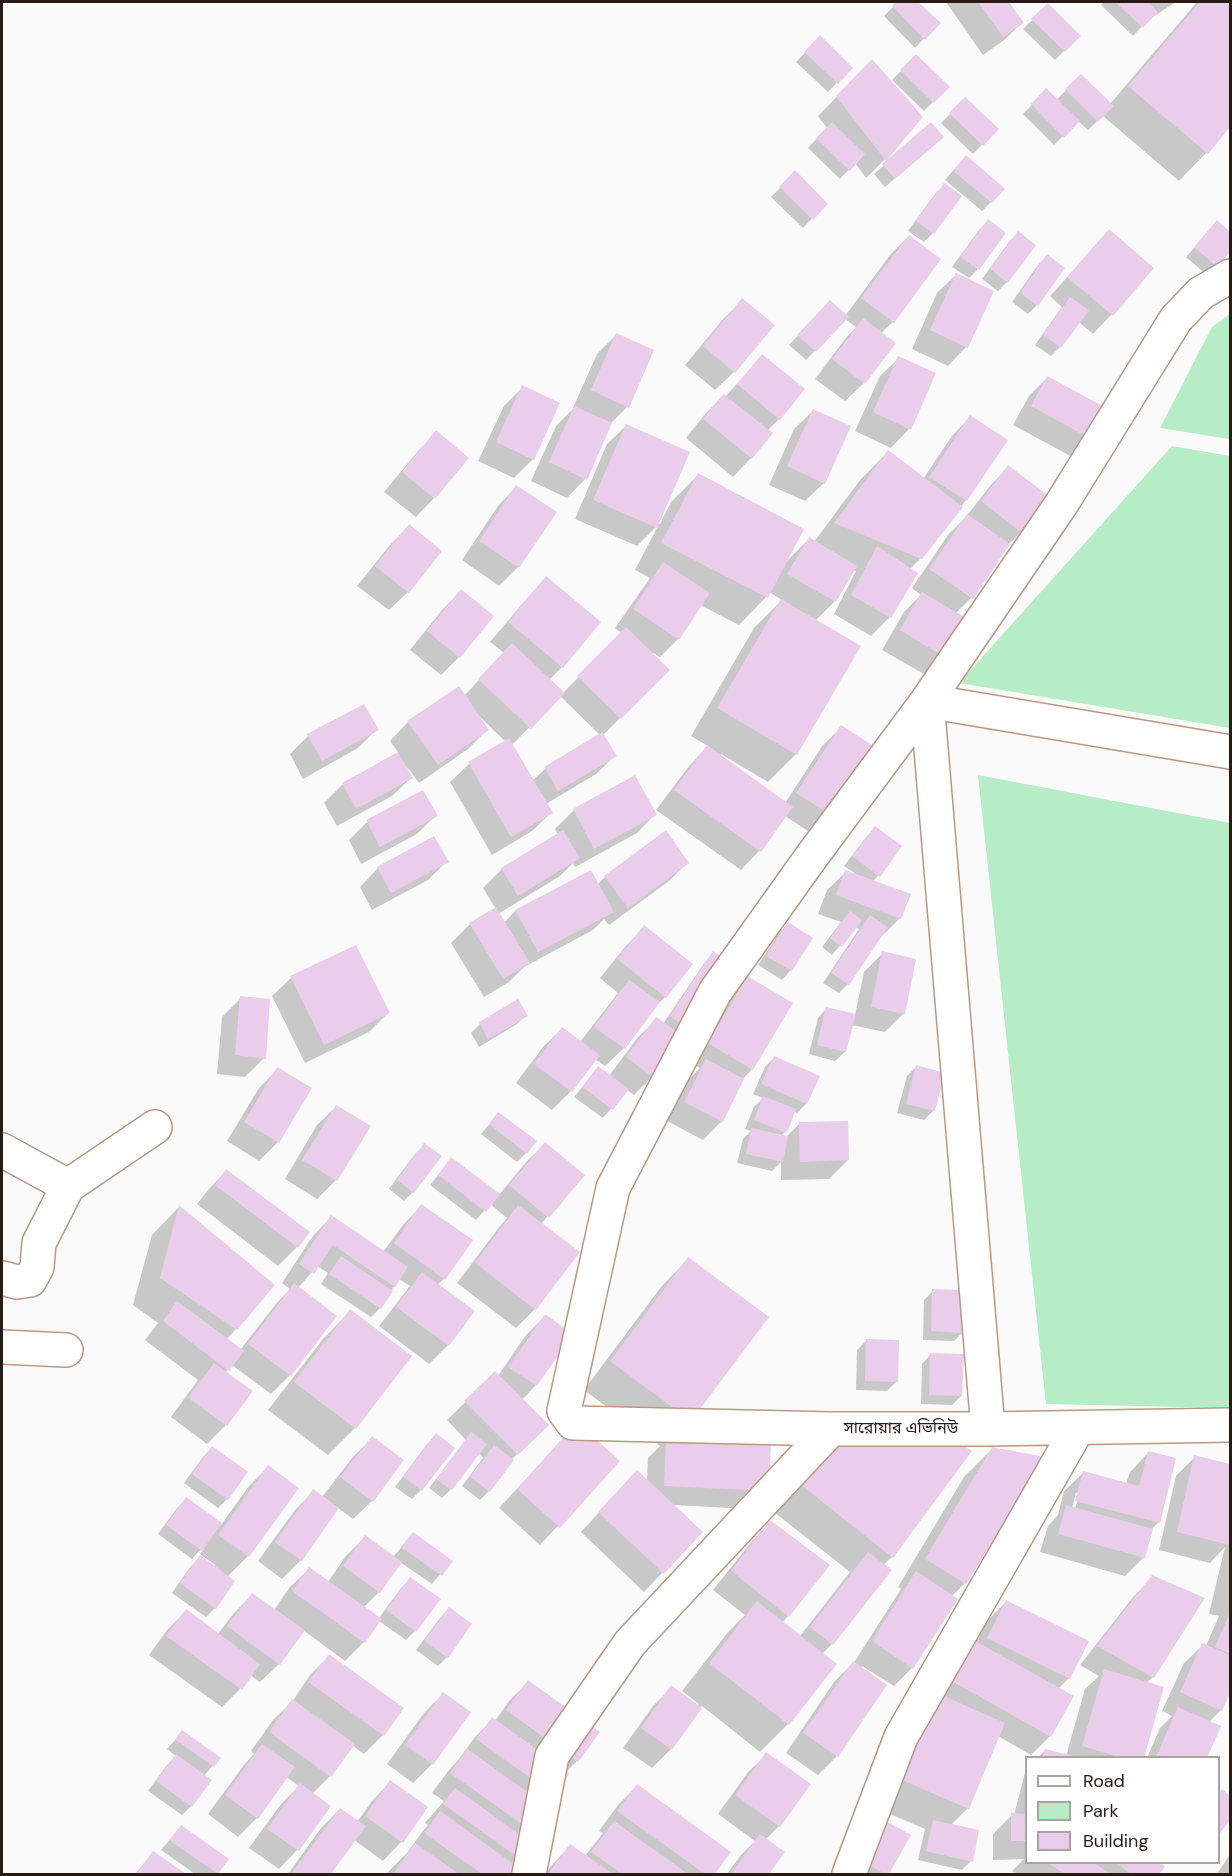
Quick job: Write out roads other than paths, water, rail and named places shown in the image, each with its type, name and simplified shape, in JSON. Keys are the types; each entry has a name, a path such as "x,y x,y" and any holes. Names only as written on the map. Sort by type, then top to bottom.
{"street":[{"path":"988,1429 927,700 1062,503 1176,319 1201,293 1230,276"},
{"path":"927,700 1230,752"},
{"name":"সারোয়ার এভিনিউ","path":"927,700 812,856 716,992 613,1188 564,1411 573,1423 831,1429 1230,1425"},
{"path":"2,1278 17,1282 30,1280 37,1267 39,1243 68,1186 155,1127"},
{"path":"2,1150 68,1186"},
{"path":"2,1347 66,1350"},
{"path":"849,1875 902,1737 1078,1428"},
{"path":"529,1875 552,1756 630,1643 831,1429"}]}
